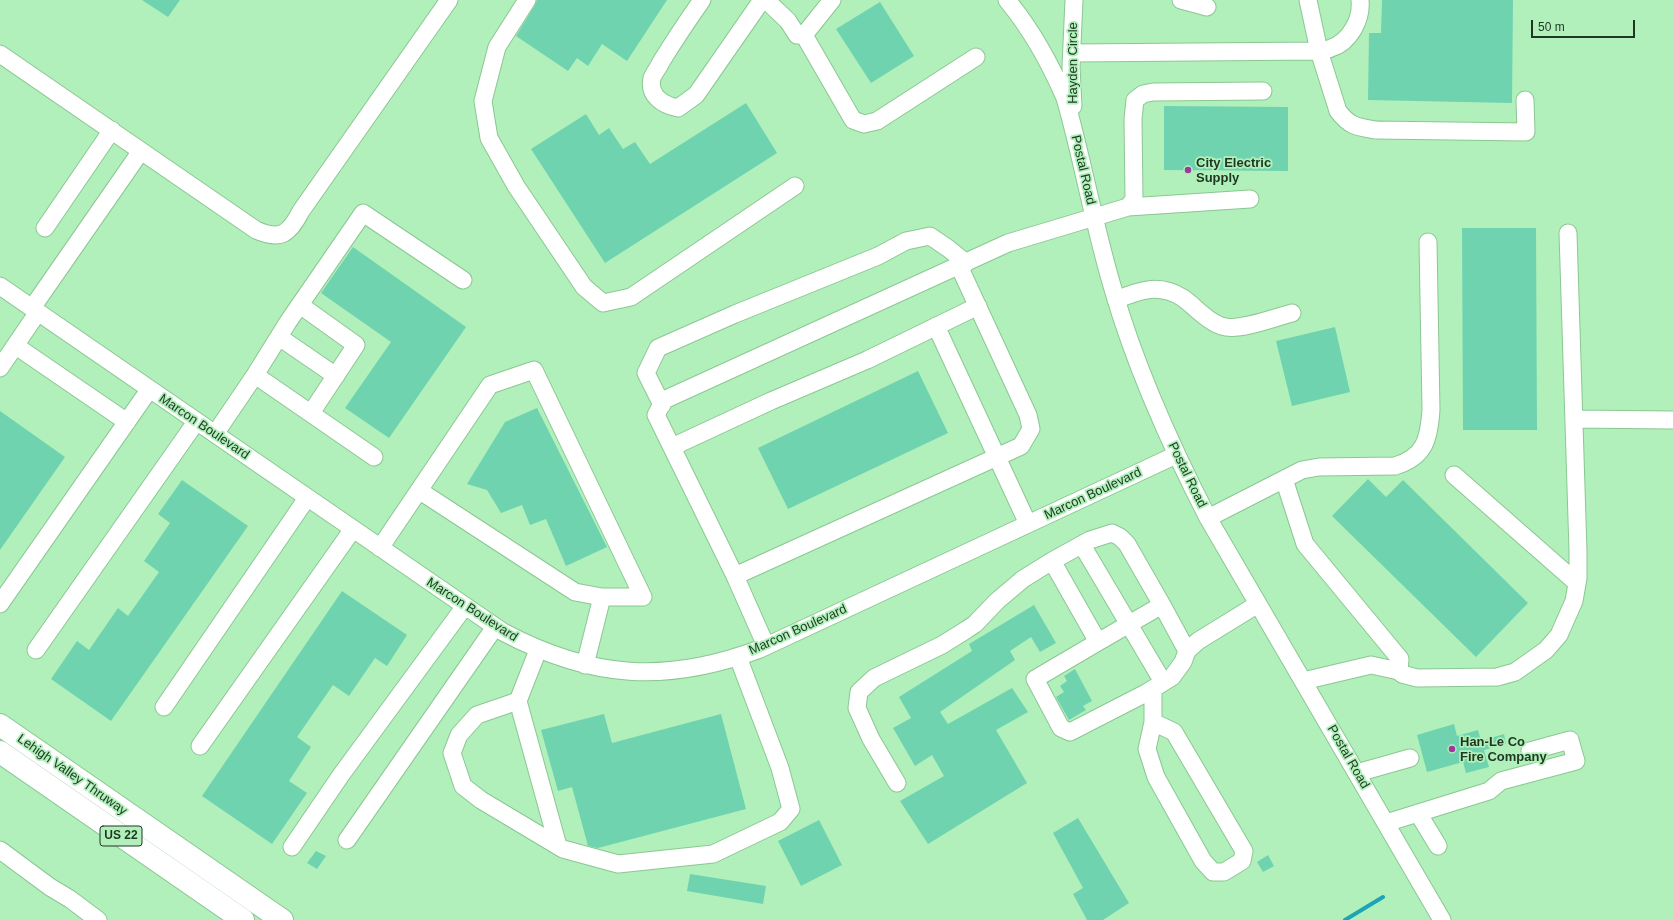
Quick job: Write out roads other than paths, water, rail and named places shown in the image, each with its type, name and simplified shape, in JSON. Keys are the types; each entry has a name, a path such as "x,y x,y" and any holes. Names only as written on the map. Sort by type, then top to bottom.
{"highway":[{"name":"Lehigh Valley Thruway","path":"0,725 282,920"},
{"name":"Lehigh Valley Thruway","path":"0,752 243,920"}],"street":[{"path":"0,54 256,230 270,236 282,234 294,225 301,211 449,0"},
{"path":"527,0 497,47 482,101 489,138 516,186 584,287 603,303 631,297 795,186"},
{"path":"702,0 666,53 652,78 652,92 660,102 668,106 678,108 696,95 762,0"},
{"path":"766,0 788,21 797,34 804,35"},
{"path":"804,35 832,0"},
{"name":"Postal Road","path":"1007,0 1037,44 1056,76 1066,98 1094,217 1116,300 1141,374 1176,455 1208,518 1442,920"},
{"name":"Hayden Circle","path":"1073,126 1072,53 1074,0"},
{"path":"1181,0 1207,7"},
{"path":"1308,0 1319,51 1338,111 1347,122 1360,127 1376,130 1526,132 1525,100"},
{"path":"1072,53 1319,51 1332,48 1341,43 1356,26 1360,16 1360,0"},
{"path":"804,35 853,120 864,124 877,120 976,57"},
{"path":"1128,207 1134,199 1133,119 1135,100 1143,94 1153,92 1263,91"},
{"path":"45,228 112,130"},
{"path":"0,368 16,346 35,310 141,150"},
{"path":"766,646 735,576 656,415 664,400 1008,243 1128,207 1250,199"},
{"path":"215,434 256,375 300,305 363,213 463,280"},
{"path":"1303,681 1371,665 1398,670 1402,674 1417,678 1497,677 1515,672 1546,650 1559,636 1574,601 1577,583 1578,551 1568,233"},
{"path":"662,405 646,373 658,348 735,314 878,256 906,241 930,236 949,249 962,265 978,306 1028,415 1032,429 1021,446 735,576"},
{"path":"1208,518 1302,470 1319,466 1395,466 1416,456 1425,442 1430,426 1431,410 1428,242"},
{"name":"Marcon Boulevard","path":"0,286 495,627 538,650 557,657 585,665 614,670 644,672 674,671 703,666 738,657 766,646 1176,455"},
{"path":"1116,300 1144,289 1152,288 1166,291 1183,298 1212,322 1226,327 1240,327 1292,313"},
{"path":"300,305 356,345 311,413"},
{"path":"672,447 771,401 867,360 978,306"},
{"path":"936,326 998,456 1028,524"},
{"path":"279,337 336,376"},
{"path":"16,346 127,422"},
{"path":"380,548 420,491 490,385 534,370 643,597 602,597 574,592 420,491"},
{"path":"256,375 374,457"},
{"path":"0,604 149,390"},
{"path":"1574,419 1673,420"},
{"path":"36,650 196,422"},
{"path":"1454,475 1577,583"},
{"path":"1284,479 1305,544 1400,659 1398,670"},
{"path":"164,706 308,498"},
{"path":"200,746 353,529"},
{"path":"897,783 871,739 857,708 859,692 874,678 942,645 966,630 975,624 997,601 1024,580 1052,561 1090,540 1112,533 1120,537 1127,544 1187,651"},
{"path":"1082,545 1129,624 1158,686 1153,722 1147,749 1156,777 1203,861 1213,872 1224,872 1242,861 1244,851 1174,732 1153,722"},
{"path":"1052,561 1098,642"},
{"path":"585,665 602,597"},
{"path":"1162,605 1035,679 1061,728 1070,732 1158,686 1172,677 1183,662 1187,651 1198,641 1258,604"},
{"path":"292,846 351,762 465,606"},
{"path":"347,840 495,627"},
{"path":"538,650 518,701 558,846"},
{"path":"518,701 477,715 459,735 452,753 463,786 481,800 563,850 618,864 713,854 780,822 791,809 780,768 738,657"},
{"path":"1386,823 1489,791 1502,781 1576,761 1570,740 1530,751"},
{"path":"1357,773 1410,758"},
{"path":"1418,813 1438,846"},
{"path":"0,850 50,888 70,899 98,920"}],"waterway":[{"path":"1345,920 1383,897"}],"place":[{"name":"City Electric Supply","path":"1188,170"},
{"name":"Han-Le Co Fire Company","path":"1452,749"}]}
